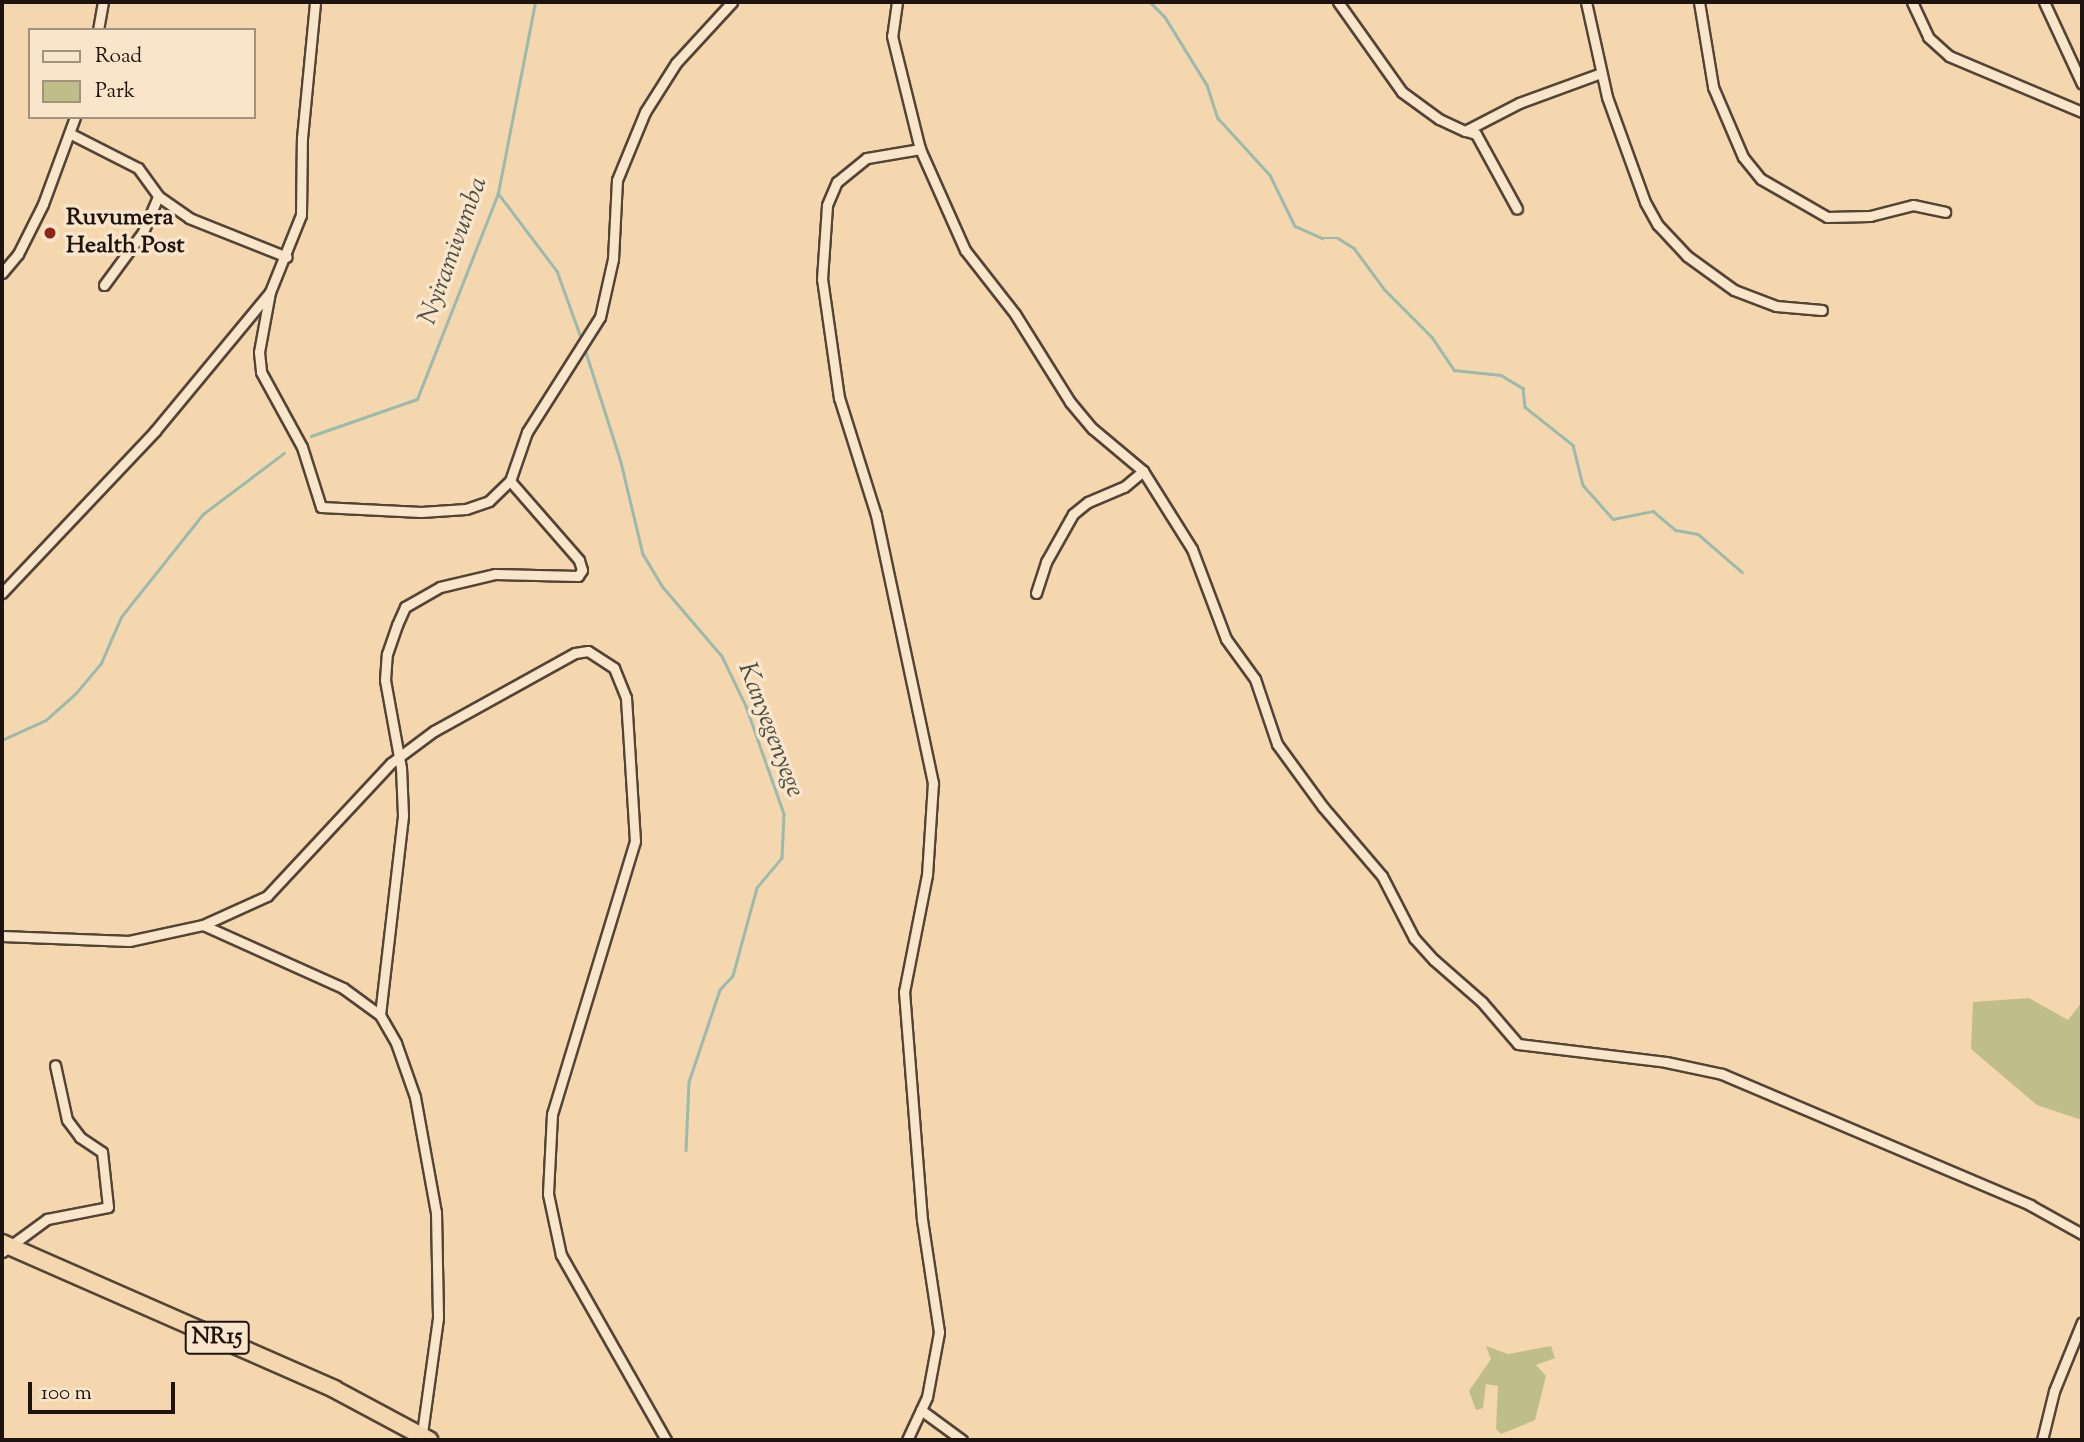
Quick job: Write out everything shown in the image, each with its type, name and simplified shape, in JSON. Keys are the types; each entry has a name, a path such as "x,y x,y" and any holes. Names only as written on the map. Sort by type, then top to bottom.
{"highway":[{"name":"NR15","path":"4,1247 322,1383 426,1437"}],"street":[{"path":"98,28 103,2"},
{"path":"2,593 171,412 270,292 287,257 301,215 302,138 315,2"},
{"path":"270,292 259,352 261,372 302,447 321,507 387,513 466,509 489,500 510,481 527,432 600,317 613,259 617,180 645,112 676,64 733,2"},
{"path":"897,2 892,36 920,149 965,250 1015,314 1070,402 1093,429 1143,471 1192,550 1226,639 1255,679 1270,729 1294,771 1382,876 1415,938 1482,1002 1518,1044 1666,1062 1722,1074 2030,1205 2082,1235"},
{"path":"1338,2 1402,92 1439,119 1476,134 1517,209"},
{"path":"1586,2 1601,73 1645,202 1670,239 1734,290 1776,306 1822,310"},
{"path":"1699,2 1706,57 1719,103 1743,157 1761,179 1827,217 1870,216 1913,205 1945,212"},
{"path":"1912,2 1928,37 1949,57 2082,112"},
{"path":"2044,2 2082,84"},
{"path":"1465,131 1519,103 1601,73"},
{"path":"2,273 28,235 71,134 75,119"},
{"path":"71,134 138,169 158,196 224,235 287,257"},
{"path":"907,1440 922,1410 939,1332 922,1220 904,992 927,875 933,783 876,515 839,398 822,279 827,205 837,183 867,158 920,149"},
{"path":"104,285 143,232 158,196"},
{"path":"1037,593 1046,562 1073,514 1088,502 1124,487 1143,471"},
{"path":"380,1015 403,815 398,756 385,680 387,654 405,607 440,587 495,574 539,571 578,576 582,570 579,560 510,481"},
{"path":"2,936 130,941 203,925 267,896 398,756 510,686 575,653 594,653 621,679 635,841 552,1114 548,1194 561,1255 666,1440"},
{"path":"203,925 342,988 380,1015 396,1043 415,1097 436,1212 438,1318 426,1437"},
{"path":"4,1247 47,1219 108,1207 102,1152 84,1141 67,1120 55,1065"},
{"path":"2042,1440 2054,1391 2082,1322"},
{"path":"922,1410 962,1440"}],"green space":[{"path":"2029,998 2068,1020 2082,1002 2082,1120 2037,1105 1971,1049 1973,1002"},
{"path":"1486,1346 1508,1354 1551,1346 1555,1358 1536,1365 1546,1376 1535,1420 1501,1434 1496,1429 1498,1386 1486,1384 1483,1408 1476,1410 1469,1391 1491,1359"}],"waterway":[{"name":"Nyiramivumba","path":"311,436 417,399 498,193 535,2"},
{"path":"1150,2 1165,17 1207,85 1218,118 1270,175 1295,226 1322,238 1338,238 1354,248 1385,290 1432,337 1454,370 1501,375 1523,388 1525,407 1573,445 1583,485 1613,519 1653,511 1676,530 1698,534 1742,572"},
{"name":"Kanyegenyege","path":"498,193 557,271 582,340"},
{"name":"Kanyegenyege","path":"584,346 621,462 643,554 663,587 722,656 746,706 784,814 782,858 757,888 733,976 720,990 689,1082 686,1150"},
{"name":"Nyiramivumba","path":"2,740 46,720 76,693 101,663 121,617 203,514 284,453"}],"place":[{"name":"Ruvumera Health Post","path":"50,233"}]}
